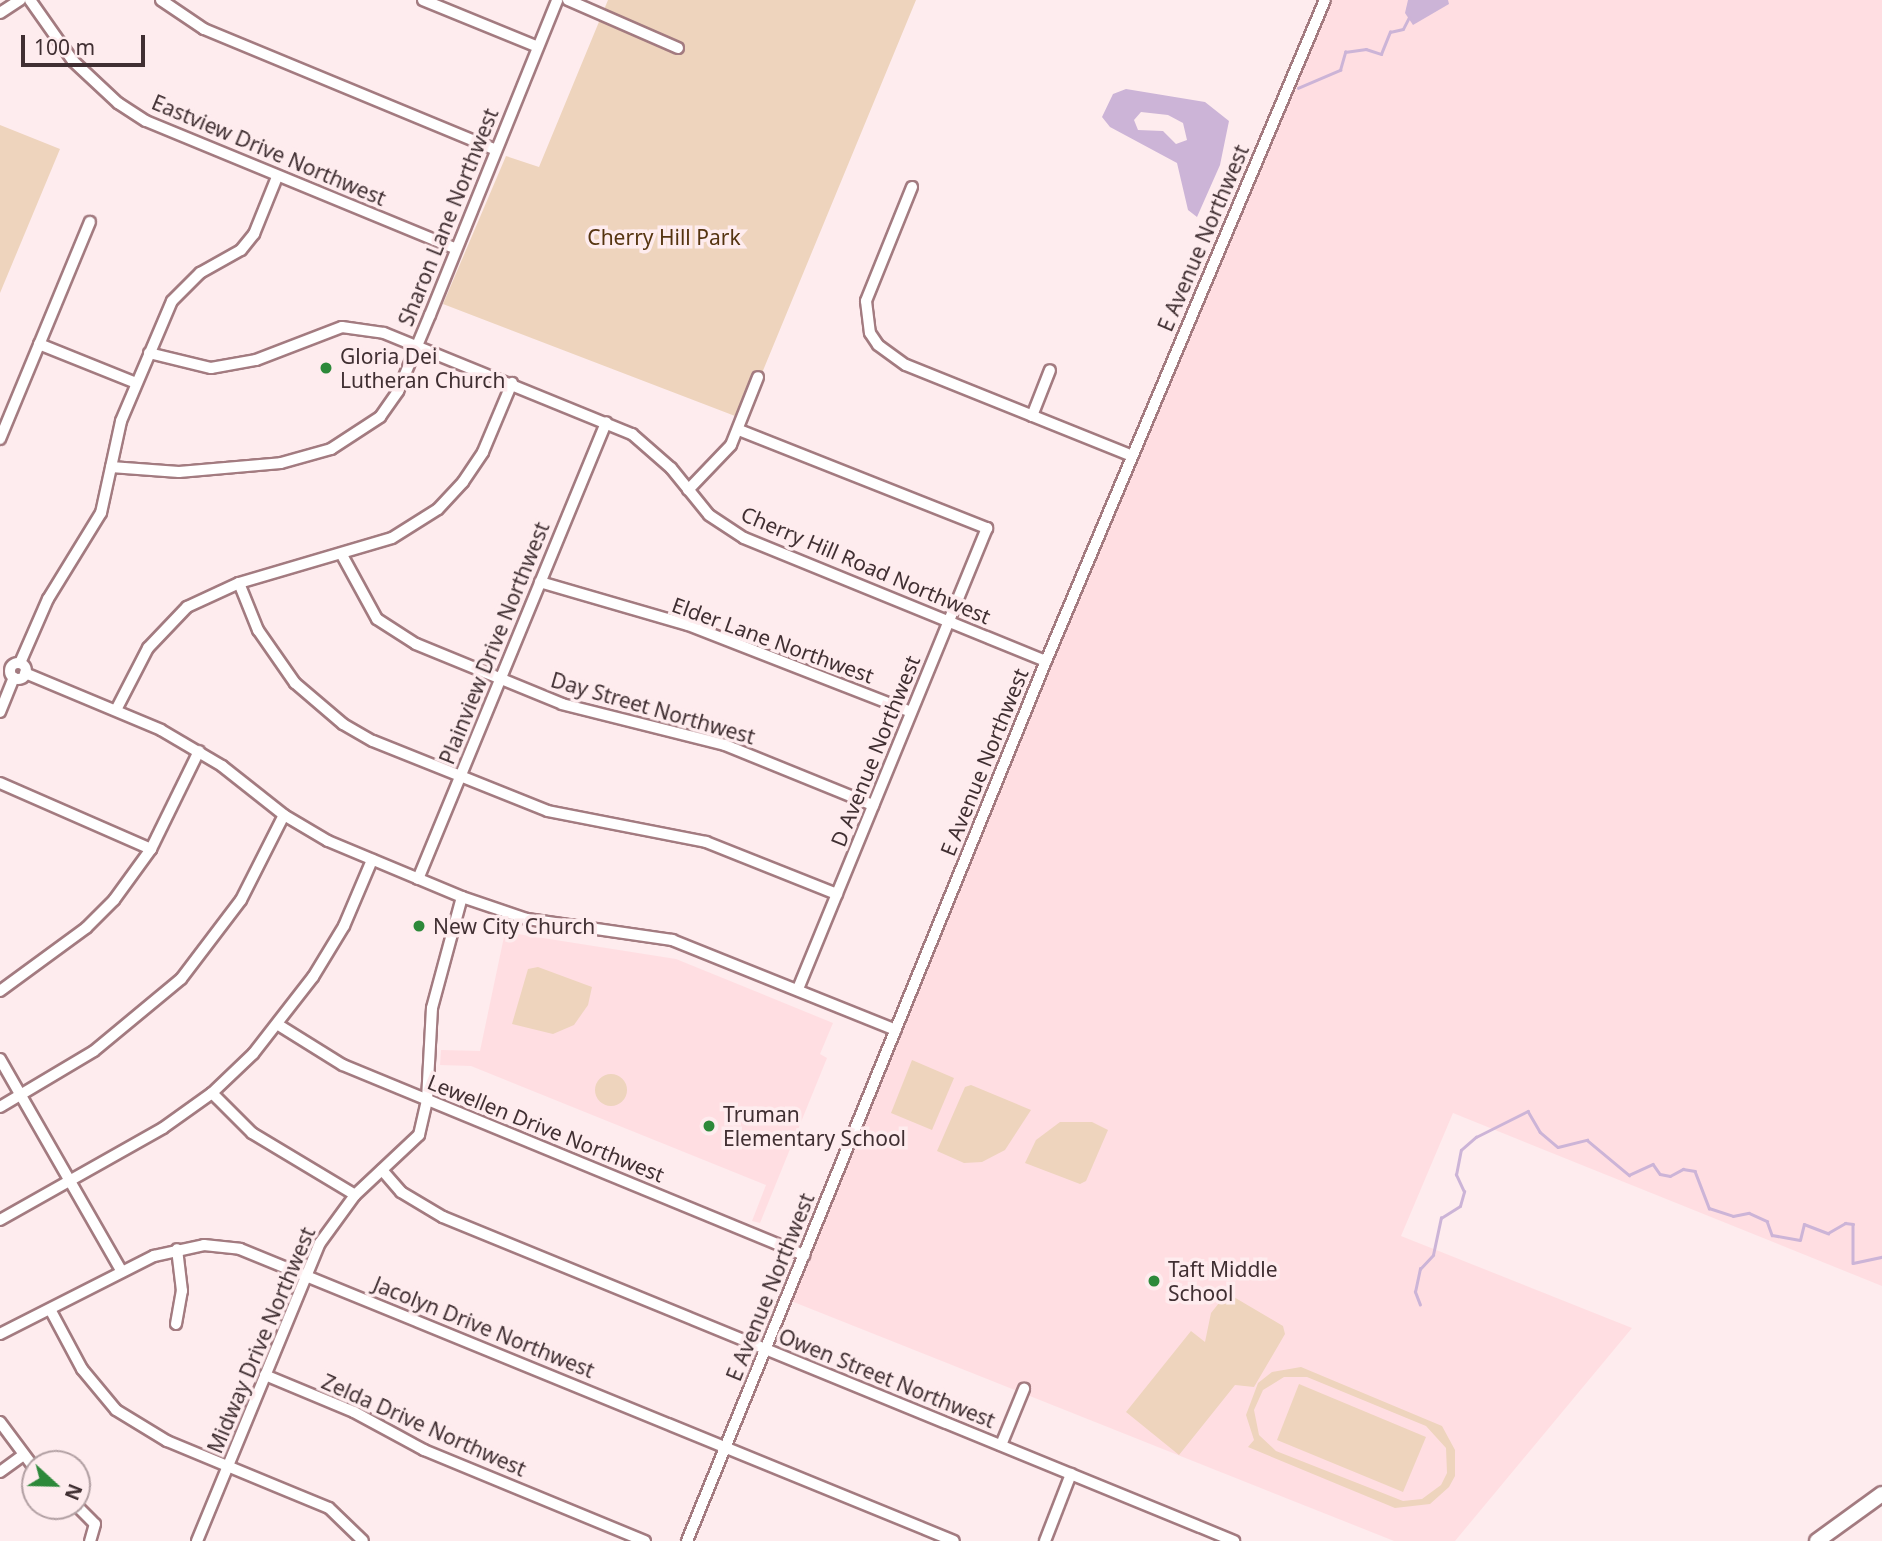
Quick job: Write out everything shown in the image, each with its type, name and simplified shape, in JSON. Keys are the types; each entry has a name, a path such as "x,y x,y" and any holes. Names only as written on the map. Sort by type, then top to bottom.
{"main road":[{"path":"1817,1541 1882,1493"}],"street":[{"path":"0,13 20,0"},
{"name":"Eastview Drive Northwest","path":"30,0 73,61 118,103 171,134 456,249"},
{"path":"161,0 204,29 496,150"},
{"path":"422,0 538,47"},
{"name":"Sharon Lane Northwest","path":"111,467 239,470 331,449 380,417 398,391 557,0"},
{"path":"568,0 678,48"},
{"name":"E Avenue Northwest","path":"687,1541 1046,661 1325,0"},
{"path":"0,712 14,669 48,599 97,522 121,421 172,301 198,268 241,250 254,234 277,177"},
{"path":"912,187 866,301 870,333 892,358 1132,456"},
{"path":"0,439 3,425 40,344 90,222"},
{"name":"Cherry Hill Road Northwest","path":"149,353 187,366 234,366 342,327 384,333 606,422 656,453 709,515 744,538 1046,661"},
{"path":"40,344 136,383"},
{"path":"1032,416 1050,370"},
{"path":"688,489 720,459 739,430 758,377"},
{"path":"116,710 132,672 168,624 209,593 392,538 438,509 483,452 512,383"},
{"name":"Plainview Drive Northwest","path":"418,878 606,422"},
{"name":"D Avenue Northwest","path":"739,430 987,528 798,989"},
{"name":"Day Street Northwest","path":"342,555 377,619 416,644 562,704 725,745 873,805"},
{"name":"Elder Lane Northwest","path":"540,582 688,625 911,712"},
{"path":"239,583 258,630 276,659 317,704 373,741 548,811 706,842 837,894"},
{"path":"14,669 116,710 199,751 284,815 372,860 462,897 527,919 671,940 895,1030"},
{"path":"0,991 6,982 86,928 114,900 151,849 199,751"},
{"path":"0,783 151,849"},
{"path":"0,1107 94,1051 181,979 241,900 284,815"},
{"path":"0,1220 163,1128 212,1093 280,1026 344,926 372,860"},
{"name":"Midway Drive Northwest","path":"197,1541 320,1243 355,1195 419,1135 427,1100 432,1008 462,897"},
{"name":"Lewellen Drive Northwest","path":"280,1026 325,1057 804,1255"},
{"path":"0,1059 68,1184 121,1272"},
{"path":"212,1093 252,1133 355,1195"},
{"name":"Owen Street Northwest","path":"382,1170 401,1192 443,1217 1234,1541"},
{"name":"Jacolyn Drive Northwest","path":"0,1334 51,1311 121,1272 177,1249 204,1245 232,1247 954,1541"},
{"path":"176,1324 182,1291 177,1249"},
{"path":"51,1311 82,1369 116,1410 167,1441 329,1508 363,1541"},
{"name":"Zelda Drive Northwest","path":"265,1375 354,1412 424,1450 645,1541"},
{"path":"1001,1446 1024,1390"},
{"path":"0,1422 21,1454"},
{"path":"0,1472 21,1457"},
{"path":"1045,1541 1071,1474"},
{"path":"90,1520 94,1524 90,1541"}],"shaded area":[{"path":"1325,0 1882,0 1882,1286 1453,1113 1401,1236 1632,1328 1455,1541 1394,1541 786,1299"},
{"path":"1408,0 1448,0 1449,4 1413,25 1405,13"},
{"path":"1126,89 1205,102 1229,121 1220,165 1197,217 1188,210 1177,163 1110,127 1102,117 1113,94","holes":["1141,112 1168,115 1183,123 1187,140 1176,144 1163,131 1138,130 1134,120"]},
{"name":"Truman Elementary School","path":"505,932 676,959 833,1023 820,1054 827,1058 760,1223 752,1221 766,1185 471,1066 440,1065 441,1050 480,1051"}],"green space":[{"name":"Cherry Hill Park","path":"608,0 916,0 762,373 755,372 735,416 443,304 506,156 539,167"},
{"path":"0,125 60,149 0,293"},
{"path":"538,967 592,987 588,1005 574,1025 553,1034 512,1024 528,969"},
{"path":"912,1060 954,1078 932,1130 891,1113"},
{"path":"611,1074 622,1079 627,1090 622,1101 611,1106 600,1101 595,1090 600,1079"},
{"path":"971,1085 1031,1110 1005,1150 982,1162 964,1163 937,1151 965,1087"},
{"path":"1060,1122 1092,1122 1108,1130 1086,1181 1080,1184 1025,1163 1036,1140"},
{"path":"1227,1293 1283,1326 1285,1334 1254,1387 1235,1385 1179,1455 1126,1412 1191,1331 1205,1342 1211,1313"},
{"path":"1301,1367 1442,1426 1455,1450 1455,1476 1449,1487 1430,1504 1395,1508 1248,1447 1254,1440 1246,1415 1258,1383 1272,1372","holes":["1284,1377 1307,1377 1426,1426 1446,1448 1447,1473 1441,1485 1422,1499 1403,1501 1276,1451 1259,1435 1254,1410 1263,1390"]},
{"path":"1299,1384 1426,1437 1403,1492 1277,1440"}],"waterway":[{"path":"1298,88 1340,70 1345,52 1366,49 1381,54 1390,32 1403,29 1409,17"},
{"path":"1420,1305 1415,1292 1420,1269 1433,1255 1441,1218 1460,1206 1464,1192 1456,1175 1461,1150 1476,1137 1528,1111 1540,1132 1558,1147 1587,1140 1629,1175 1653,1164 1660,1174 1670,1176 1683,1169 1695,1171 1709,1208 1733,1216 1749,1213 1767,1221 1772,1235 1800,1240 1804,1224 1828,1233 1845,1223 1853,1224 1853,1263 1882,1257"}],"place":[{"name":"Gloria Dei Lutheran Church","path":"326,368"},
{"name":"New City Church","path":"419,926"},
{"name":"Truman Elementary School","path":"709,1126"},
{"name":"Taft Middle School","path":"1154,1281"}]}
